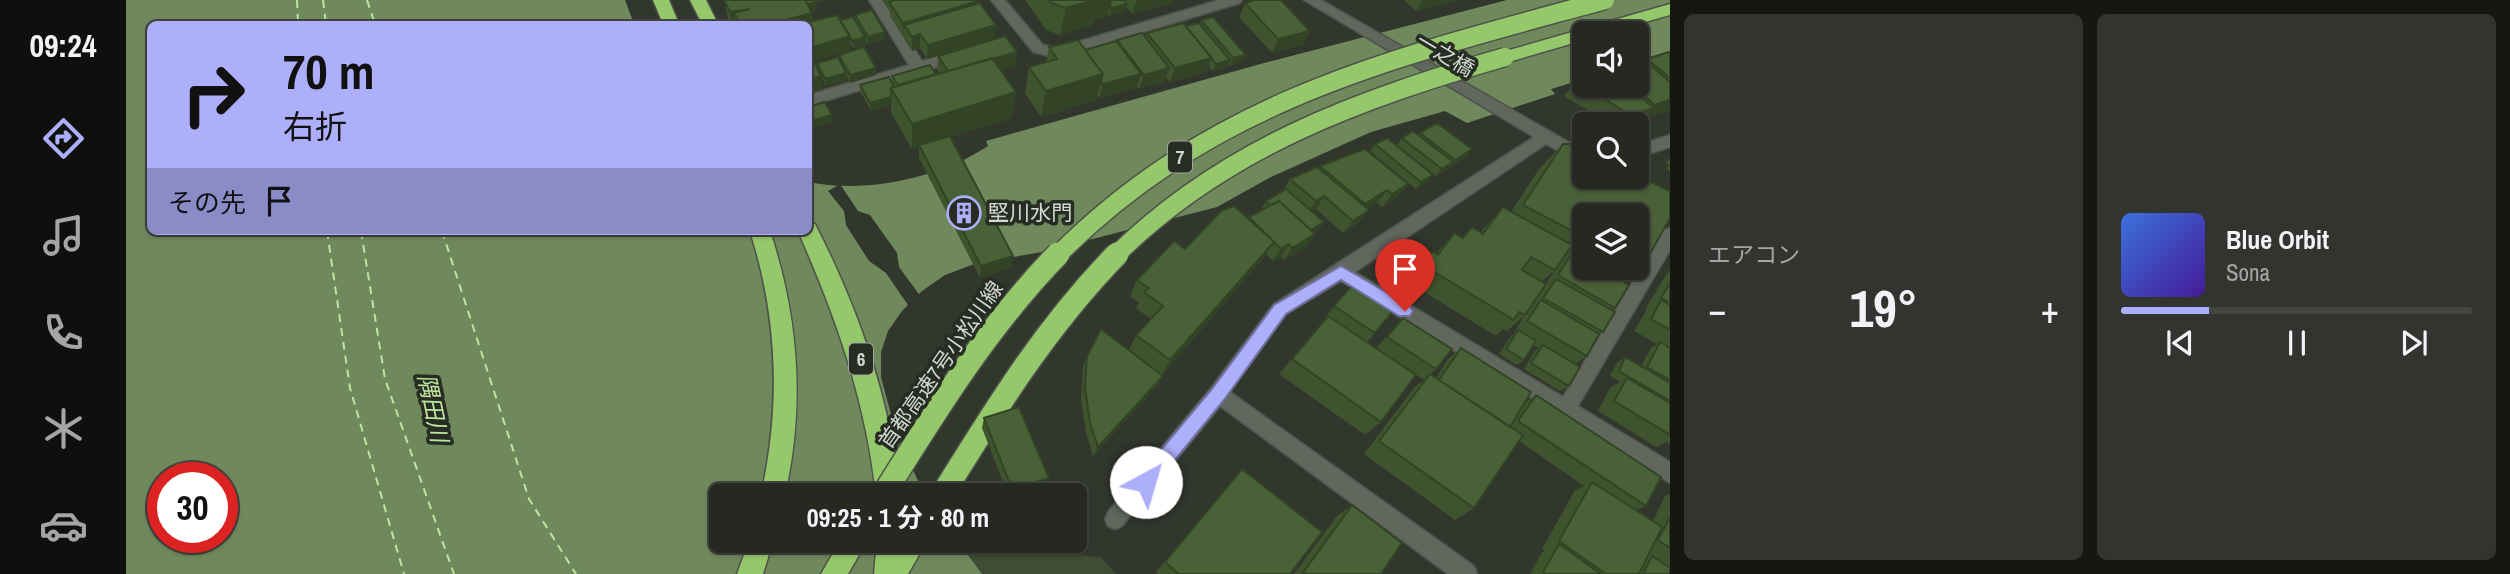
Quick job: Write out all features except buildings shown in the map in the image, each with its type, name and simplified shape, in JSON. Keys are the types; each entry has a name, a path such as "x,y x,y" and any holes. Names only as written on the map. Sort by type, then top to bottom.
{"highway":[{"path":"661,0 670,21"},
{"path":"698,0 708,21"},
{"name":"首都高速7号小松川線","path":"893,483 962,373 996,325 1034,279 1075,238 1158,171 1235,123 1323,83 1414,53 1605,0"},
{"name":"7","path":"1629,21 1670,9"},
{"name":"7","path":"950,483 1031,355 1067,308 1143,229 1182,198 1261,148 1356,104 1572,38"},
{"path":"761,235 779,296 785,354 786,404 783,443 775,483"},
{"name":"6","path":"810,235 858,351 881,438 884,483"},
{"path":"750,574 757,553"},
{"path":"834,574 847,553"},
{"path":"887,574 888,553"},
{"path":"894,574 907,553"}],"street":[{"path":"876,0 918,67"},
{"path":"998,0 1019,36 1038,49 1057,53 1235,0"},
{"name":"一之橋","path":"1311,0 1572,153"},
{"path":"812,100 977,49"},
{"path":"1115,519 1218,394 1280,309 1341,272 1544,138"},
{"path":"1649,148 1670,141"},
{"path":"1566,409 1670,235"},
{"path":"1341,272 1670,473"},
{"path":"1218,394 1466,574"}],"shaded area":[{"path":"967,553 1046,553 1101,557 1116,574 982,574"}],"water":[{"name":"隅田川","path":"126,0 625,0 633,21 147,21 147,235 812,235 812,182 854,186 925,175 969,157 988,146 986,141 1264,63 1507,0 1670,0 1670,53 1649,60 1649,21 1572,21 1572,83 1551,89 1555,94 1467,123 1445,111 1371,132 1271,177 1217,207 1042,252 974,264 945,275 922,291 902,311 888,331 881,352 881,377 897,437 919,483 709,483 709,553 967,553 982,574 126,574"}],"pier":[{"path":"840,184 858,211 870,215 897,253 899,267 921,297 910,308 886,273 869,261 846,225 844,211 828,191"}],"ferry route":[{"path":"297,0 298,21"},
{"path":"323,0 326,21"},
{"path":"367,0 374,21"},
{"path":"328,235 350,388 404,574"},
{"path":"362,235 385,379 454,574"},
{"path":"443,235 529,499 576,574"}],"place":[{"name":"堅川水門","path":"964,213"}],"route":[{"path":"1146,482 1218,394 1280,309 1341,272 1405,311"}]}
